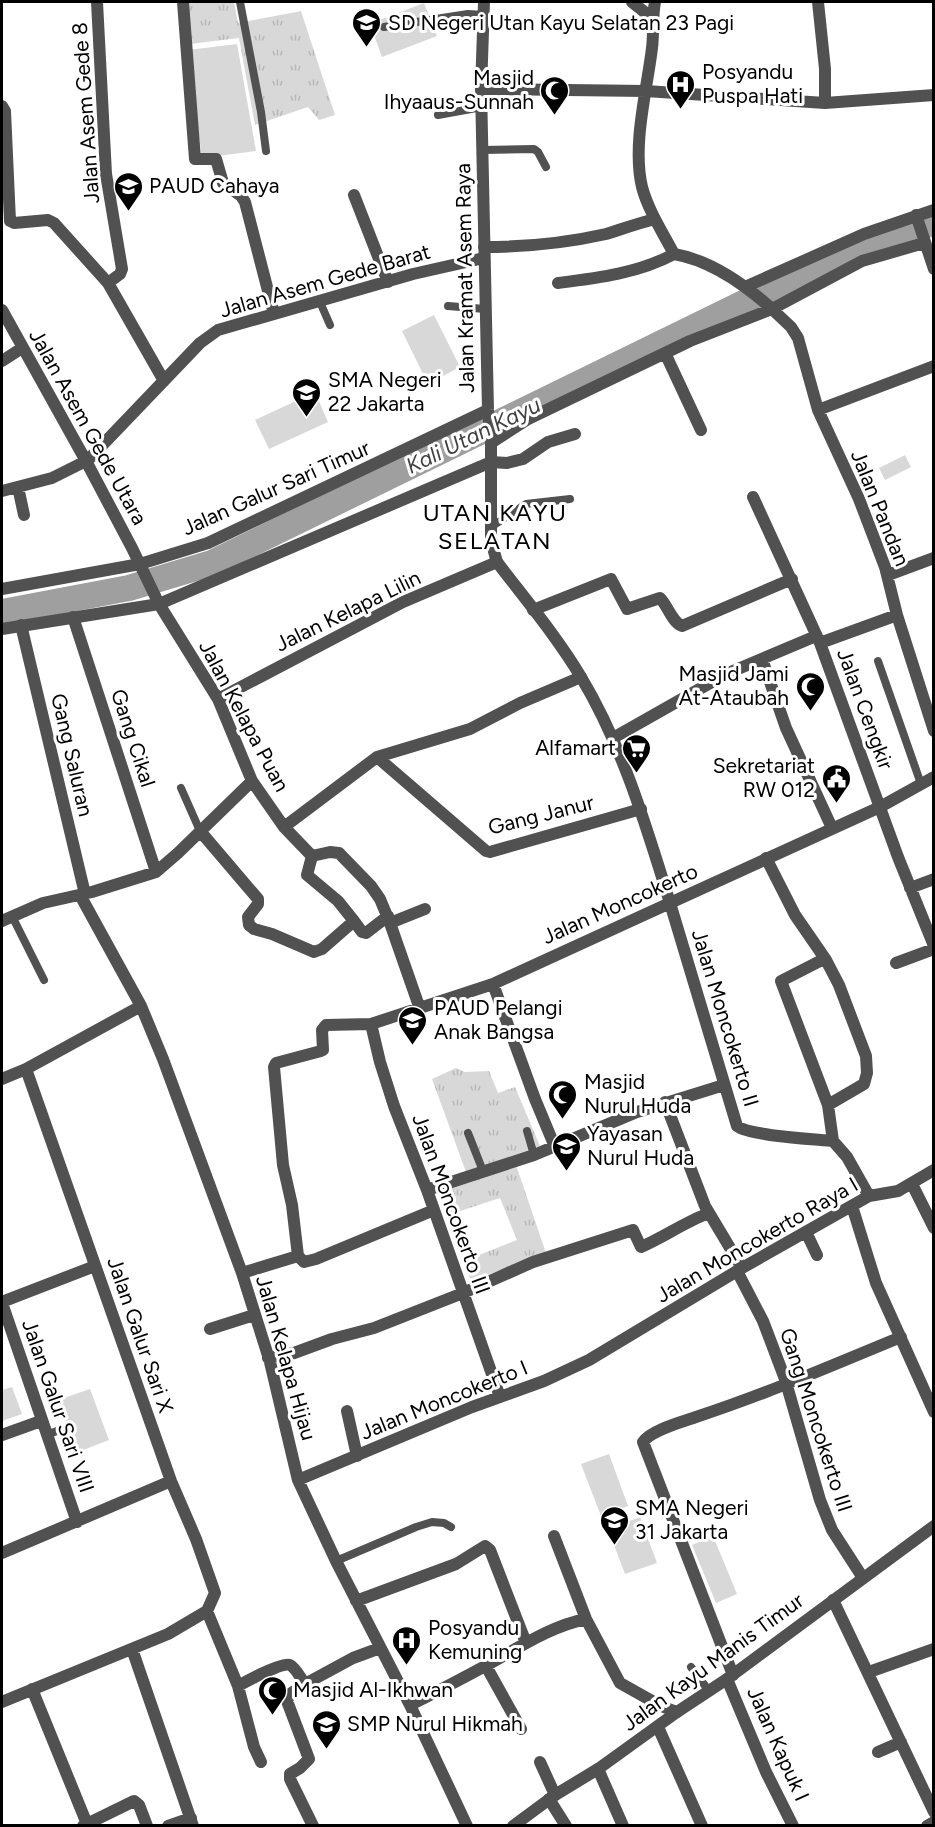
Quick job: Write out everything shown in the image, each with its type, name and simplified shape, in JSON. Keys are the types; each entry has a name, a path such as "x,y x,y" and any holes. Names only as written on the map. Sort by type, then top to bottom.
{"street":[{"name":"Jalan Asem Gede 8","path":"98,2 106,174 122,269 120,274 108,283"},
{"path":"183,2 195,159 216,159 224,183 244,198 274,315"},
{"name":"Jalan Kramat Asem Raya","path":"484,2 481,89 485,309 491,441 491,541 497,562 581,676 613,738 641,809 670,903"},
{"path":"632,2 652,18"},
{"path":"558,283 600,278 636,269 674,254 655,219 643,189 640,174 640,138 655,2"},
{"path":"818,2 825,69 825,103"},
{"path":"481,89 646,91 825,103 933,95"},
{"path":"2,106 5,111 10,221 14,223 48,220 54,223 108,283 164,381"},
{"path":"354,195 388,282"},
{"path":"747,288 864,234 917,220 933,210"},
{"name":"Jalan Asem Gede Barat","path":"2,491 52,478 86,461 200,343 218,330 484,253 605,234 655,219"},
{"path":"917,220 933,269"},
{"path":"491,441 528,419 665,352 771,308 862,261 924,240"},
{"name":"Jalan Pandan","path":"674,254 690,258 722,272 747,288 791,327 798,338 818,410 859,499 888,575 897,615 933,728"},
{"name":"Jalan Asem Gede Utara","path":"2,310 86,461 142,568"},
{"path":"2,361 22,348"},
{"path":"665,352 701,430"},
{"path":"818,410 933,366"},
{"name":"Jalan Galur Sari Timur","path":"2,589 142,568 208,543 488,414"},
{"path":"2,629 158,602 491,462 507,463 523,459 548,442 574,434"},
{"path":"18,487 24,515"},
{"path":"753,497 818,640 897,615"},
{"path":"888,575 933,558"},
{"name":"Jalan Kelapa Lilin","path":"218,699 404,602 497,562"},
{"name":"Jalan Kelapa Puan","path":"142,568 158,602 218,699 252,781 284,827 312,856"},
{"path":"533,610 611,579 627,609 660,598 677,624 682,627 792,579"},
{"name":"Gang Cikal","path":"73,617 156,872"},
{"name":"Gang Saluran","path":"21,625 84,894"},
{"name":"Jalan Cengkir","path":"613,738 726,674 762,658 818,640 880,807 914,887 933,947"},
{"path":"762,658 786,728 832,828"},
{"path":"284,827 377,757 470,729 520,703 581,676"},
{"name":"Gang Janur","path":"377,757 486,851 490,852 641,809"},
{"path":"880,807 933,777"},
{"path":"7,919 43,903 103,889 156,872 252,781"},
{"name":"Jalan Moncokerto","path":"298,1256 292,1205 283,1165 276,1063 323,1050 322,1030 326,1026 371,1024 493,984 880,807"},
{"path":"200,831 258,899 258,903 249,914 249,925 254,929 314,952 322,949 354,921"},
{"path":"420,1009 389,919 371,886 339,853 330,852 312,856 307,875 338,901 362,932 366,933 389,919 425,909"},
{"path":"766,858 795,915 839,985 866,1056 868,1067 864,1084 828,1105"},
{"path":"914,887 933,879"},
{"name":"Jalan Kelapa Hijau","path":"84,894 142,1008 242,1273 276,1387 298,1480 336,1561 410,1705 467,1826"},
{"name":"Jalan Moncokerto II","path":"670,903 737,1126 742,1130 832,1141"},
{"path":"896,963 933,947"},
{"path":"824,959 781,981 828,1105 832,1141 847,1156 869,1196"},
{"path":"493,984 531,1089 555,1147"},
{"path":"2,1079 26,1069 142,1008"},
{"name":"Jalan Moncokerto III","path":"371,1024 394,1106 427,1190 500,1397"},
{"name":"Jalan Galur Sari X","path":"26,1069 171,1481 214,1587 213,1600 207,1611"},
{"path":"427,1190 534,1155 665,1102 724,1085"},
{"name":"Gang Moncokerto III","path":"665,1102 709,1213 740,1269 763,1321 787,1384 820,1500 832,1530 863,1578"},
{"name":"Jalan Moncokerto Raya I","path":"603,1352 740,1269 869,1196 898,1191 933,1170"},
{"path":"912,1184 933,1228"},
{"path":"852,1206 876,1282 933,1412"},
{"path":"242,1273 298,1256 304,1262 316,1259 434,1210"},
{"path":"268,1358 294,1353 332,1339 374,1328 463,1293 532,1262 633,1230 641,1247 709,1213"},
{"path":"806,1232 818,1255"},
{"path":"2,1303 95,1266"},
{"name":"Jalan Galur Sari VIII","path":"2,1303 77,1522"},
{"path":"210,1329 254,1315"},
{"path":"787,1384 901,1337"},
{"name":"Jalan Moncokerto I","path":"298,1480 472,1407 544,1382 603,1352"},
{"name":"Jalan Kapuk I","path":"787,1384 743,1402 681,1422 647,1437 643,1442 766,1772 793,1826"},
{"path":"347,1411 357,1456"},
{"path":"2,1435 41,1421"},
{"path":"2,1553 171,1481"},
{"name":"Jalan Kayu Manis Timur","path":"513,1826 552,1797 598,1769 730,1677 933,1526"},
{"path":"554,1536 586,1619 620,1683 677,1712"},
{"path":"356,1601 450,1566 485,1546 490,1550 495,1561 526,1643"},
{"path":"833,1600 869,1672 933,1812"},
{"path":"2,1702 168,1634 207,1611 238,1686 254,1747 261,1762"},
{"path":"410,1705 526,1643 569,1623 586,1619"},
{"path":"313,1826 290,1779 290,1774 309,1759 287,1701 290,1694 305,1684 353,1658 380,1648"},
{"path":"132,1649 192,1822 168,1826"},
{"path":"869,1672 933,1649"},
{"path":"238,1686 273,1669 287,1665 293,1667 305,1684"},
{"path":"486,1666 521,1729"},
{"path":"32,1689 85,1825 134,1801 139,1804 147,1826"},
{"path":"658,1727 702,1826"},
{"path":"878,1752 902,1742"},
{"path":"540,1762 552,1797 567,1826"},
{"path":"598,1769 623,1826"},
{"path":"927,1826 933,1822"}],"lane":[{"path":"240,2 266,151"},
{"path":"384,27 468,14 484,15"},
{"path":"438,115 482,107"},
{"path":"482,150 534,149 546,167"},
{"path":"320,302 330,325"},
{"path":"448,306 485,309"},
{"path":"491,528 526,504 570,499"},
{"path":"878,661 921,784"},
{"path":"180,788 200,831"},
{"path":"7,919 44,980"},
{"path":"527,1131 534,1155"},
{"path":"468,1133 483,1171"},
{"path":"46,1435 68,1427"},
{"path":"336,1561 432,1522 444,1523 451,1527"},
{"path":"691,1667 709,1691"}],"green space":[{"path":"186,2 234,2 238,23 301,11 335,115 319,120 308,107 255,125 239,38 190,44"},
{"path":"424,3 437,36 382,57 370,24"},
{"path":"237,44 256,151 202,158 188,50"},
{"path":"434,315 460,367 428,384 402,331"},
{"path":"315,392 328,422 269,449 255,420"},
{"path":"905,455 911,467 885,480 879,468"},
{"path":"456,1068 465,1072 489,1071 498,1093 515,1087 540,1146 466,1172 432,1079"},
{"path":"516,1165 546,1253 471,1281 464,1261 517,1240 500,1198 451,1214 440,1191"},
{"path":"12,1387 22,1414 2,1421 2,1390"},
{"path":"90,1389 109,1440 78,1452 58,1400"},
{"path":"609,1454 628,1506 601,1516 581,1464"},
{"path":"640,1517 657,1563 625,1574 608,1529"},
{"path":"713,1536 737,1594 716,1603 692,1545"}],"waterway":[{"name":"Kali Utan Kayu","path":"2,612 129,588 212,563 803,274 934,222"}],"place":[{"name":"SD Negeri Utan Kayu Selatan 23 Pagi","path":"367,48"},
{"name":"Posyandu Puspa Hati","path":"681,110"},
{"name":"Masjid Ihyaaus-Sunnah","path":"555,116"},
{"name":"PAUD Cahaya","path":"128,212"},
{"name":"SMA Negeri 22 Jakarta","path":"307,418"},
{"name":"Masjid Jami At-Ataubah","path":"810,712"},
{"name":"Alfamart","path":"637,774"},
{"name":"Sekretariat RW 012","path":"836,804"},
{"name":"PAUD Pelangi Anak Bangsa","path":"413,1046"},
{"name":"Masjid Nurul Huda","path":"563,1120"},
{"name":"Yayasan Nurul Huda","path":"566,1172"},
{"name":"SMA Negeri 31 Jakarta","path":"614,1546"},
{"name":"Posyandu Kemuning","path":"407,1666"},
{"name":"Masjid Al-Ikhwan","path":"272,1716"},
{"name":"SMP Nurul Hikmah","path":"326,1750"}],"district":[{"name":"UTAN KAYU SELATAN","path":"495,527"}]}
